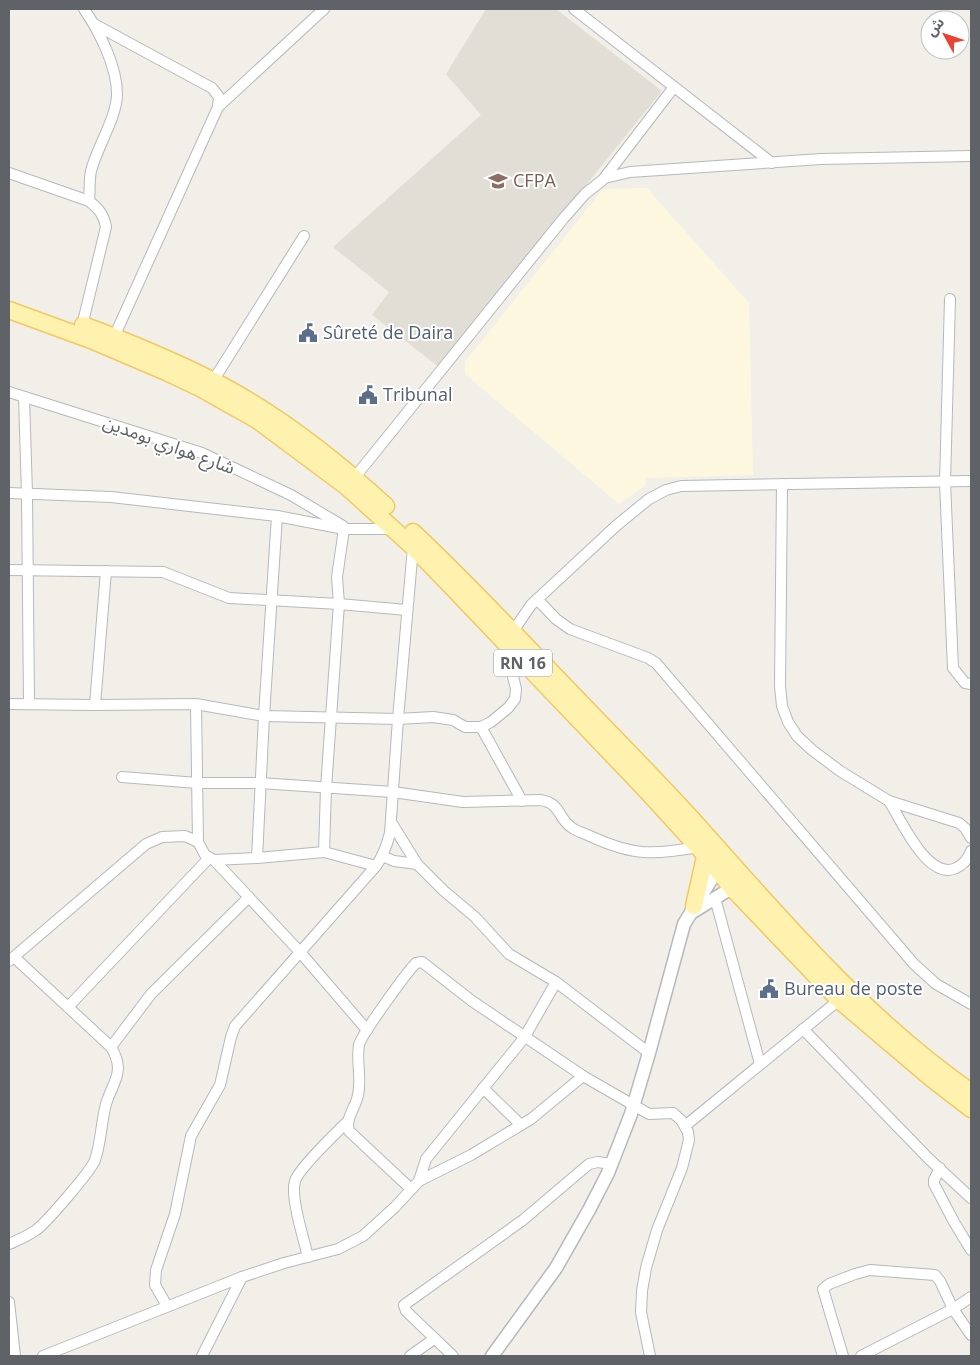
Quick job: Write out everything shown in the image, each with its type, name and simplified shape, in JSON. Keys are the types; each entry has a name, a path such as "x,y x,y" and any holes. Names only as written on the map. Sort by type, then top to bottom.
{"main road":[{"name":"RN 16","path":"9,302 81,330 200,388 257,420 351,482 434,552 701,852 746,879 846,987 912,1047 971,1092"},
{"name":"RN 16","path":"9,310 114,337 177,363 213,381 275,418 330,457 394,529 672,797 722,864 732,888 839,1000 932,1079 971,1108"},
{"path":"692,910 701,852"}],"street":[{"path":"84,9 94,24 108,54 117,95 91,172 89,201"},
{"path":"218,107 324,9"},
{"path":"574,9 772,162"},
{"path":"94,24 212,88 220,97 218,107 114,337"},
{"path":"351,482 563,220 585,194 605,178 674,87"},
{"path":"605,178 630,172 821,159 971,156"},
{"path":"9,173 89,201 104,216 106,227 81,330"},
{"path":"213,381 304,236"},
{"path":"950,299 945,482 953,668 966,683 971,684"},
{"name":"شارع هواري بومدين","path":"9,392 202,454 291,495 346,529"},
{"path":"24,396 29,703"},
{"path":"9,704 196,704 264,716 398,719 443,718 453,720 465,726 481,727 491,722 508,708 515,699 516,689 509,638 531,605 617,525 649,499 666,490 681,486 971,481"},
{"path":"782,484 780,686 782,706 788,722 797,736 812,750 840,770 889,801 958,823 965,828 971,838"},
{"path":"9,493 111,497 278,516 346,529 394,529"},
{"path":"257,858 271,600 278,516"},
{"path":"324,852 326,788 339,604 337,577 346,529"},
{"path":"167,1306 155,1285 156,1270 175,1214 191,1136 220,1085 230,1037 235,1026 376,866 382,856 390,833 413,547"},
{"path":"9,570 163,572 229,598 408,610"},
{"path":"95,705 106,571"},
{"path":"537,599 556,620 570,630 648,658 656,663 914,964 936,984 971,1004"},
{"path":"196,704 198,842 205,855 212,859 300,952 367,1030"},
{"path":"481,727 522,801"},
{"path":"122,777 197,782 260,783 393,792 463,802 540,800 552,803 574,829 616,847 644,853 701,852"},
{"path":"889,801 912,841 932,863 942,869 952,870 966,861 971,852"},
{"path":"391,822 417,864 444,891 475,917 509,954 556,982 649,1053"},
{"path":"9,1244 35,1231 46,1222 94,1163 98,1150 101,1120 119,1066 117,1057 111,1047 68,1007 11,959 146,844 162,837 186,836 198,842"},
{"path":"68,1007 212,859 257,858 324,852 376,866"},
{"path":"382,856 402,863 417,864"},
{"path":"492,1356 556,1268 589,1210 611,1164 634,1104 684,924 722,864"},
{"path":"692,910 746,879"},
{"path":"111,1047 151,994 249,897"},
{"path":"715,898 760,1064"},
{"path":"308,1257 294,1193 295,1180 303,1168 348,1121 358,1097 360,1086 359,1046 361,1040 414,964 420,962 524,1038 583,1076 634,1104 648,1114 672,1113 685,1126 689,1140 682,1168 657,1230 646,1268 642,1292 641,1312 650,1356"},
{"path":"419,1181 426,1159 524,1038 556,982"},
{"path":"685,1126 839,1000"},
{"path":"803,1029 929,1159 971,1198"},
{"path":"43,1356 242,1277 338,1249 363,1236 388,1214 419,1181 521,1125 583,1076"},
{"path":"484,1088 521,1125"},
{"path":"348,1121 349,1131 411,1189"},
{"path":"454,1356 406,1311 404,1305 523,1220 589,1164 598,1162 611,1164"},
{"path":"940,1168 934,1184 971,1250"},
{"path":"843,1356 824,1287 854,1274 876,1269 901,1274 932,1274 940,1281 953,1309 971,1334"},
{"path":"202,1356 242,1277"},
{"path":"861,1356 953,1309 971,1297"},
{"path":"9,1302 15,1356"},
{"path":"410,1356 434,1339"}],"shaded area":[{"name":"CFPA","path":"486,9 556,9 662,91 439,367 372,315 389,292 333,247 481,115 446,74"},
{"path":"647,188 749,303 753,475 646,478 645,486 619,504 465,374 465,362 603,189"}],"place":[{"name":"CFPA","path":"498,181"},
{"name":"Sûreté de Daira","path":"308,333"},
{"name":"Tribunal","path":"368,395"},
{"name":"Bureau de poste","path":"769,989"}]}
